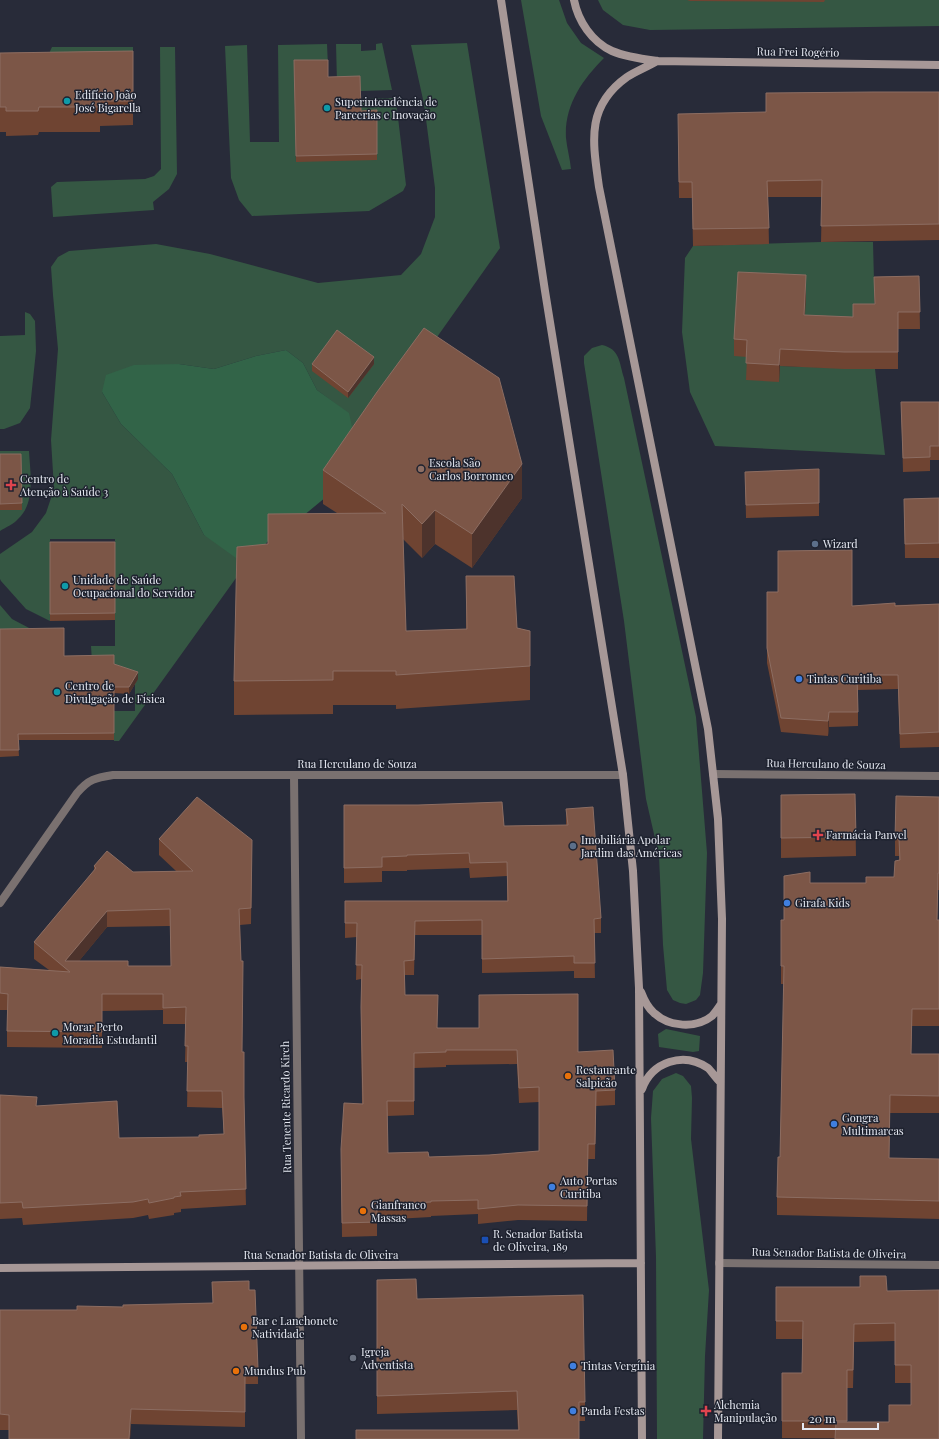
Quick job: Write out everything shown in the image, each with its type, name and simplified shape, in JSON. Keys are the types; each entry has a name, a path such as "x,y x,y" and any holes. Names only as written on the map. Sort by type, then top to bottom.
{"main road":[{"path":"501,0 544,284 623,776 633,871 639,988 642,1439"},
{"name":"Rua Frei Rogério","path":"574,0 584,25 596,40 611,50 629,56 657,61 939,65"},
{"path":"657,61 628,77 611,90 598,111 594,130 594,152 599,187 708,729 714,774 721,874 722,933 718,1439"},
{"path":"639,988 645,1002 654,1014 668,1022 683,1025 698,1023 712,1016 721,1004"},
{"path":"640,1094 646,1078 659,1066 675,1060 693,1061 708,1069 720,1082"},
{"name":"Rua Senador Batista de Oliveira","path":"0,1268 641,1263"}],"street":[{"name":"Rua Herculano de Souza","path":"714,774 939,776"},
{"name":"Rua Herculano de Souza","path":"0,903 77,794 84,785 92,779 113,775 623,776"},
{"name":"Rua Tenente Ricardo Kirch","path":"294,775 301,1439"},
{"name":"Rua Senador Batista de Oliveira","path":"719,1262 939,1265"}],"green space":[{"path":"521,0 559,0 567,23 581,43 604,58 588,75 571,104 566,126 566,138 571,169 562,170 541,116"},
{"path":"598,0 939,0 939,26 650,30 623,25 603,10"},
{"path":"382,43 392,90 360,91 337,83 336,44 361,44 361,51 376,50 376,44"},
{"path":"467,43 500,248 331,487 349,414 317,390 303,363 286,350 256,356 214,369 179,364 102,392 121,424 172,474 204,535 254,553 119,741 114,741 114,711 135,711 135,674 114,674 114,662 92,662 91,646 115,646 115,539 50,539 50,621 26,609 0,579 0,554 32,532 46,513 54,489 51,440 58,349 51,267 58,257 69,251 156,244 210,254 318,283 401,275 421,254 435,217 435,188 424,104 411,45"},
{"path":"327,44 328,66 294,67 296,162 360,117 360,99 394,98 397,109 406,185 403,191 369,211 252,216 239,200 231,178 225,46 247,45 250,142 279,142 278,45"},
{"path":"52,47 133,47 133,76 38,77"},
{"path":"160,47 175,47 177,174 169,189 153,202 154,210 53,217 51,187 57,182 145,179 154,176 161,169"},
{"path":"873,242 875,321 747,357 780,366 875,369 885,455 715,446 690,392 682,332 685,258 693,246"},
{"path":"25,312 30,314 35,321 36,351 30,408 20,423 0,429 0,336 25,335"},
{"path":"602,345 608,347 616,353 620,362 696,717 707,853 703,973 700,995 696,1000 686,1004 673,1000 667,990 663,945 659,856 646,799 624,621 584,363 584,356 592,348"},
{"path":"286,350 303,363 317,390 349,413 354,436 326,497 303,516 282,524 259,552 236,558 204,535 172,474 121,424 102,392 106,375 134,365 179,364 214,369 256,356"},
{"path":"0,451 29,451 31,487 30,496 24,512 18,519 0,531"},
{"path":"0,605 12,619 31,629 0,636"},
{"path":"666,1029 700,1036 699,1051 693,1052 659,1047 658,1034"},
{"path":"676,1073 683,1076 691,1086 691,1139 709,1290 705,1356 703,1439 657,1439 656,1257 651,1118 653,1091 662,1079"}],"building":[{"path":"133,51 133,101 100,101 100,107 39,107 38,111 6,111 6,107 0,107 0,53"},
{"name":"Superintendência de Parcerias e Inovação","path":"294,60 328,60 328,77 360,76 361,111 377,110 377,154 296,156"},
{"path":"939,92 939,224 821,226 822,180 767,181 769,228 693,229 692,182 679,182 678,114 766,112 766,93"},
{"path":"738,272 806,275 804,315 853,317 853,304 875,304 874,277 919,276 920,312 898,312 898,352 844,352 780,349 779,365 746,363 747,340 734,339"},
{"path":"424,328 499,378 522,464 472,534 435,510 422,524 402,504 406,631 467,629 466,576 514,576 517,628 530,631 530,666 396,675 396,671 333,671 333,680 234,681 237,547 268,544 268,514 386,513 323,470 377,392"},
{"path":"337,330 374,357 348,392 312,364"},
{"path":"901,402 939,402 939,446 930,446 930,457 903,458"},
{"name":"Centro de Atenção à Saúde 3","path":"0,454 21,454 22,503 0,504"},
{"path":"819,469 819,503 746,505 745,472"},
{"path":"939,498 939,543 905,544 904,499"},
{"name":"Unidade de Saúde Ocupacional do Servidor","path":"50,542 115,542 115,613 50,614"},
{"path":"852,550 852,606 895,603 895,606 939,604 939,732 900,734 898,675 857,675 858,712 829,712 828,721 781,718 767,648 767,592 778,592 778,551"},
{"name":"Centro de Divulgação de Física","path":"64,628 64,656 114,655 114,664 138,672 129,687 114,687 114,733 18,734 19,750 0,750 0,629"},
{"path":"855,794 856,837 781,838 781,795"},
{"path":"896,796 939,797 939,873 937,920 939,920 939,1009 912,1009 911,1054 939,1054 939,1096 890,1095 889,1158 939,1159 939,1201 777,1197 778,1157 780,1157 784,966 781,966 781,920 784,920 784,876 810,872 810,883 866,883 866,877 894,877 895,861 900,860 899,839 895,839"},
{"path":"197,797 252,840 251,908 239,909 241,961 243,961 242,1052 244,1052 246,1189 180,1192 181,1196 149,1203 148,1199 133,1202 23,1208 22,1202 0,1203 0,1095 37,1097 36,1106 117,1101 119,1138 199,1137 199,1135 224,1134 222,1091 187,1091 188,1046 185,1046 186,1007 163,1008 163,994 102,994 102,1032 7,1031 8,994 0,993 0,967 70,972 34,942 96,868 94,866 107,851 133,872 193,871 159,839","holes":["170,909 171,966 128,966 128,961 65,961 107,911"]},
{"path":"502,802 504,826 568,825 566,809 593,807 601,918 594,919 595,963 574,963 574,956 482,959 482,920 415,921 414,960 404,961 405,995 438,995 437,1028 479,1028 479,995 578,994 578,1052 613,1050 615,1090 596,1091 595,1144 588,1144 587,1206 518,1205 478,1209 478,1200 431,1201 377,1205 377,1222 342,1223 341,1149 344,1103 363,1104 361,1007 362,965 356,965 357,923 345,923 345,901 508,901 507,862 470,863 469,853 382,857 382,867 344,868 344,805 418,805","holes":["446,1050 517,1050 519,1088 539,1087 539,1151 489,1155 429,1157 428,1152 388,1153 387,1101 414,1101 414,1053 446,1052"]},
{"path":"860,1276 886,1276 887,1291 939,1290 939,1439 835,1439 836,1422 889,1422 889,1405 911,1405 911,1365 895,1365 895,1323 854,1324 853,1370 847,1370 847,1421 782,1421 782,1373 802,1373 803,1321 776,1321 776,1287 860,1287"},
{"path":"416,1279 417,1299 583,1295 585,1402 579,1402 579,1439 356,1439 356,1430 519,1430 517,1391 377,1396 377,1280"},
{"path":"249,1281 249,1290 255,1290 258,1369 245,1369 245,1412 131,1409 129,1439 9,1439 9,1415 0,1414 0,1310 77,1310 77,1306 123,1307 123,1305 213,1303 212,1282"}],"place":[{"name":"Edifício João José Bigarella","path":"67,101"},
{"name":"Superintendência de Parcerias e Inovação","path":"327,108"},
{"name":"Escola São Carlos Borromeo","path":"421,469"},
{"name":"Centro de Atenção à Saúde 3","path":"11,485"},
{"name":"Wizard","path":"815,544"},
{"name":"Unidade de Saúde Ocupacional do Servidor","path":"65,586"},
{"name":"Tintas Curitiba","path":"799,679"},
{"name":"Centro de Divulgação de Física","path":"57,692"},
{"name":"Farmácia Panvel","path":"818,835"},
{"name":"Imobiliária Apolar Jardim das Américas","path":"573,846"},
{"name":"Girafa Kids","path":"787,903"},
{"name":"Morar Perto Moradia Estudantil","path":"55,1033"},
{"name":"Restaurante Salpicão","path":"568,1076"},
{"name":"Gongra Multimarcas","path":"834,1124"},
{"name":"Auto Portas Curitiba","path":"552,1187"},
{"name":"Gianfranco Massas","path":"363,1211"},
{"name":"R. Senador Batista de Oliveira, 189","path":"485,1240"},
{"name":"Bar e Lanchonete Natividade","path":"244,1327"},
{"name":"Igreja Adventista","path":"353,1358"},
{"name":"Tintas Vergínia","path":"573,1366"},
{"name":"Mundus Pub","path":"236,1371"},
{"name":"Panda Festas","path":"573,1411"},
{"name":"Alchemia Manipulação","path":"706,1411"}]}
